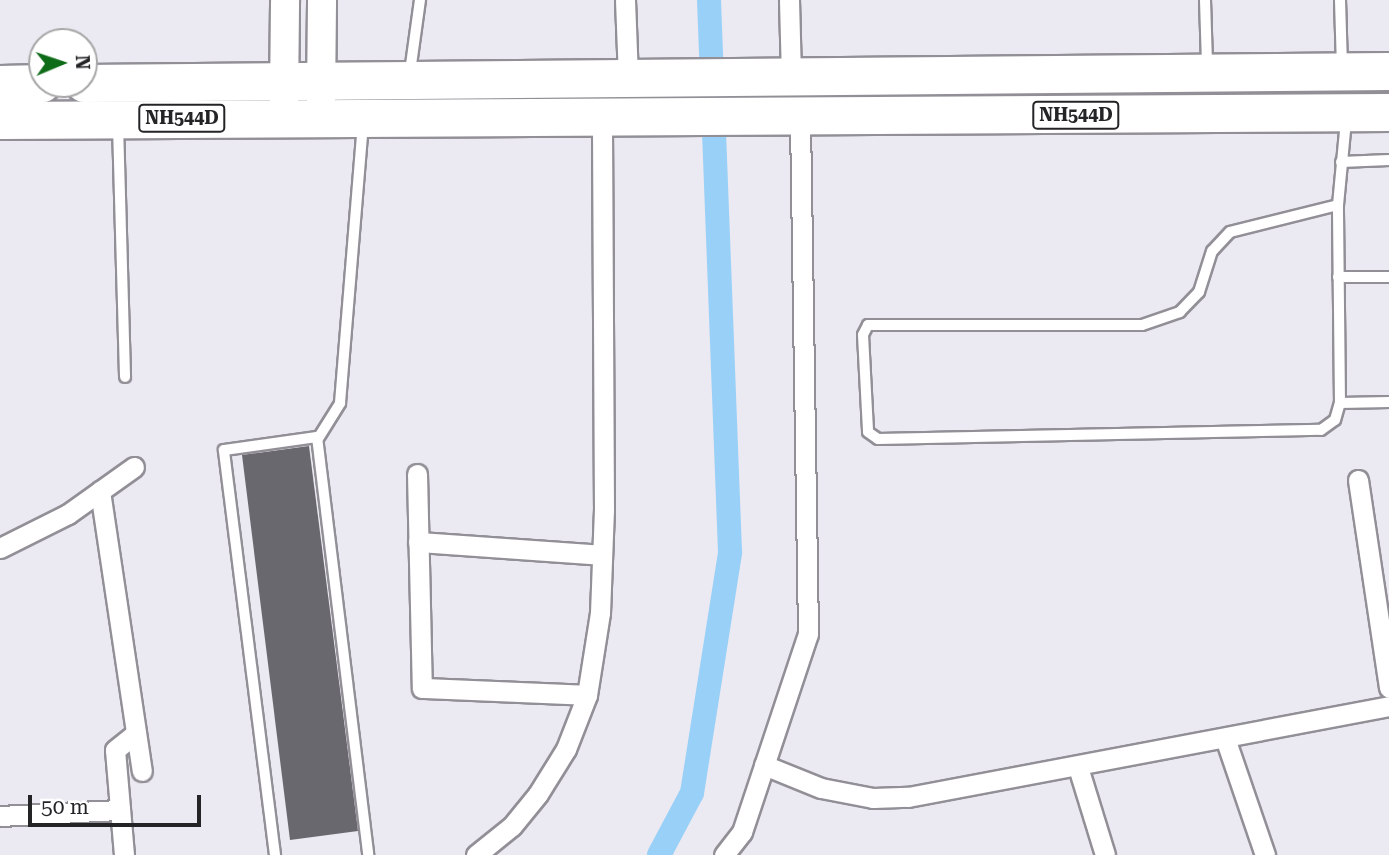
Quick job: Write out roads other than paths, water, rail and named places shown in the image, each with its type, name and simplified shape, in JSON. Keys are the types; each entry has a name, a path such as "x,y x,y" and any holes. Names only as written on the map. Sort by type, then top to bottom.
{"highway":[{"name":"NH544D","path":"98,83 1389,71"},
{"path":"1207,72 1207,114"},
{"path":"0,84 28,83"},
{"name":"NH544D","path":"0,120 1389,112"}],"street":[{"path":"284,118 285,0"},
{"path":"321,117 322,0"},
{"path":"625,0 644,78"},
{"path":"780,77 789,0"},
{"path":"476,855 512,826 538,794 566,749 587,695 602,555 602,117"},
{"path":"724,855 742,832 808,634 800,117"},
{"path":"0,548 100,491 134,467"},
{"path":"417,474 422,688 587,695"},
{"path":"1359,480 1389,688"},
{"path":"100,491 142,771"},
{"path":"418,542 602,555"},
{"path":"764,765 821,788 873,798 908,797 1078,767 1389,706"},
{"path":"124,855 115,750 136,733"},
{"path":"1225,738 1265,855"},
{"path":"1078,767 1105,855"},
{"path":"0,816 120,810"}],"lane":[{"path":"409,80 420,0"},
{"path":"1205,0 1207,72"},
{"path":"1340,0 1342,71"},
{"path":"1338,205 1230,232 1212,251 1199,292 1186,305 1142,326 900,321 868,325 863,335 866,421 878,439 1321,430 1335,420 1340,403 1338,205 1347,113"},
{"path":"363,117 340,402 319,438 368,855"},
{"path":"118,119 125,377"},
{"path":"1341,162 1389,160"},
{"path":"1338,277 1389,277"},
{"path":"1340,403 1389,402"},
{"path":"275,855 224,450 319,438"}],"waterway":[{"path":"659,855 692,793 730,552 709,0"}]}
